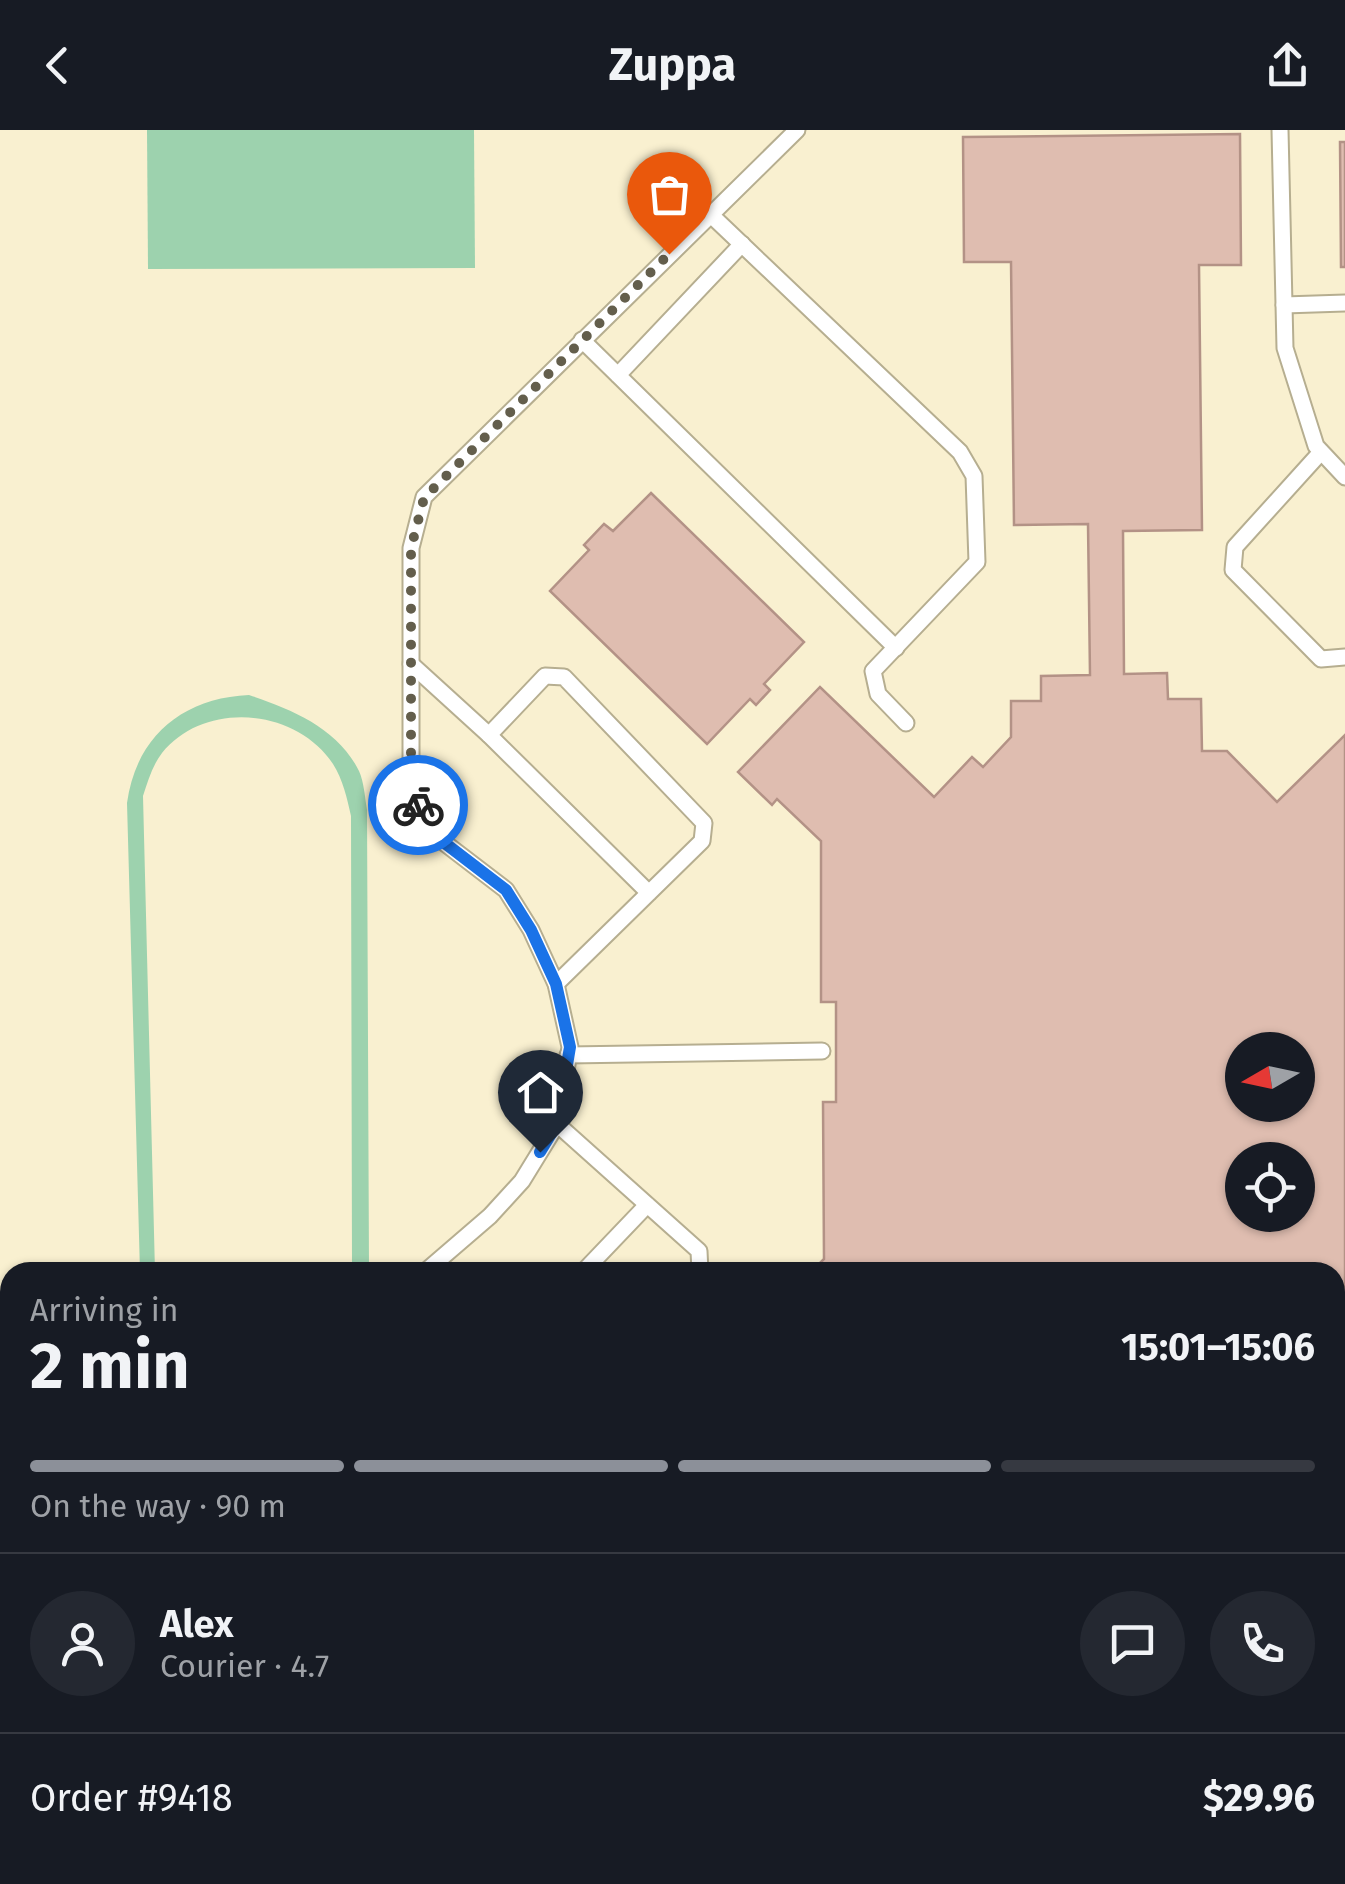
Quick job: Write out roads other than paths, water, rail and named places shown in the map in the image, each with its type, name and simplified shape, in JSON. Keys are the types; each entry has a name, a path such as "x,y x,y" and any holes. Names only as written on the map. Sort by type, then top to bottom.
{"lane":[{"path":"437,1262 490,1216 522,1181 557,1124 570,1047 556,984 531,930 506,890 429,831 411,791 411,548 424,498 797,130"},
{"path":"1280,130 1285,348 1316,446 1345,477"},
{"path":"710,214 960,452 974,476 977,562 873,672 878,694 906,723"},
{"path":"618,374 742,244"},
{"path":"1284,306 1345,303"},
{"path":"582,340 896,648"},
{"path":"1321,452 1234,547 1233,570 1321,658 1345,656"},
{"path":"411,664 649,893"},
{"path":"489,735 545,676 564,676 704,823 702,840 556,984"},
{"path":"568,1055 822,1051"},
{"path":"557,1124 699,1251 700,1262"},
{"path":"593,1262 647,1205"}]}
